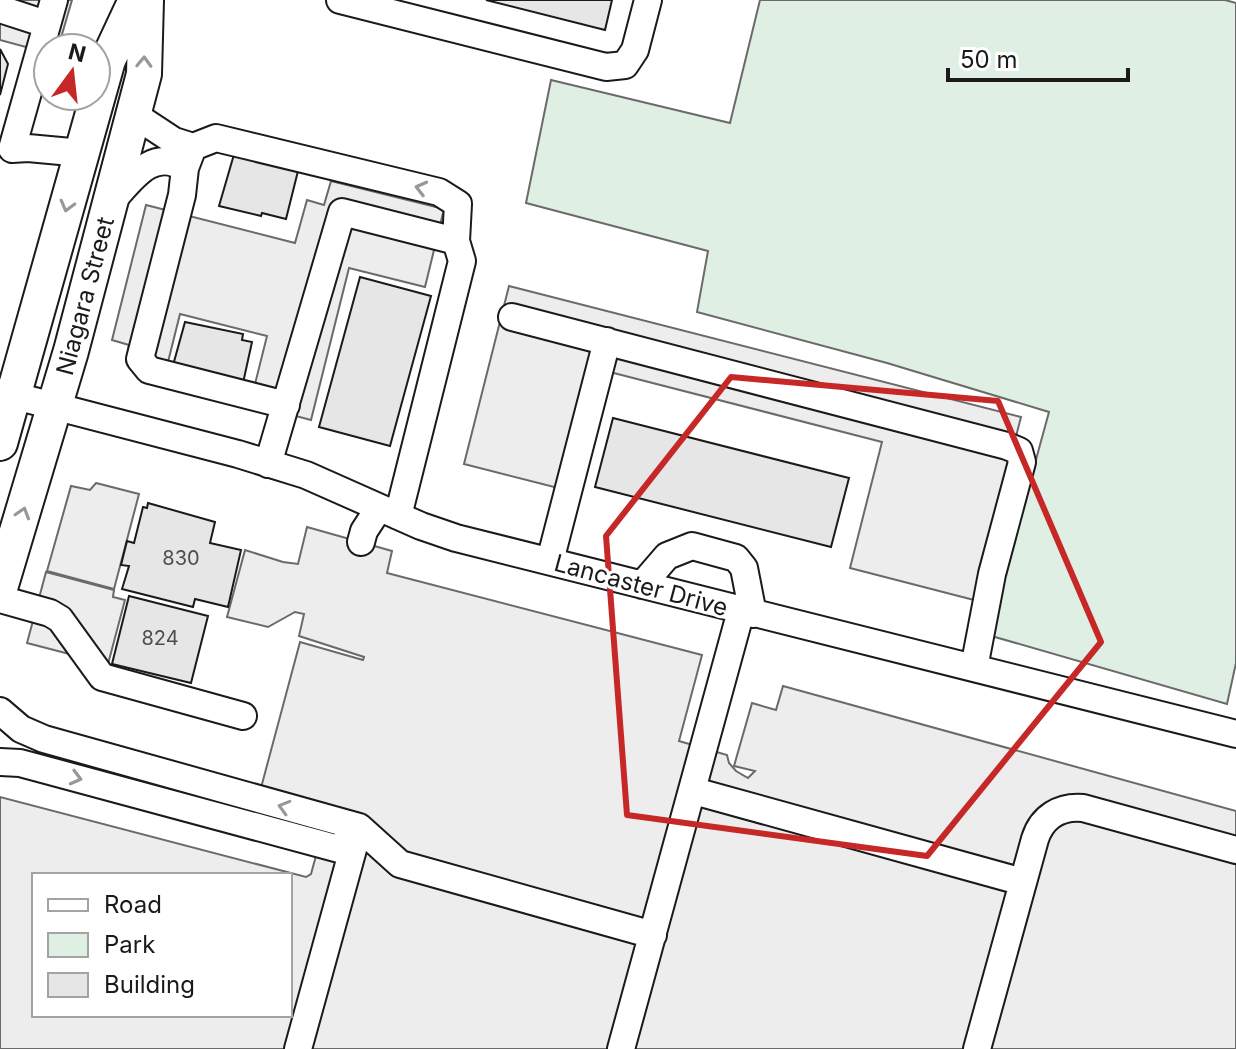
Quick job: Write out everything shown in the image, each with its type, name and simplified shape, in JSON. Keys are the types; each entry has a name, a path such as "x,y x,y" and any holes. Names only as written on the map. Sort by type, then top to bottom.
{"main road":[{"name":"Niagara Street","path":"0,443 7,394 108,60 136,0"},
{"name":"Niagara Street","path":"0,588 55,408 144,74 146,0"}],"street":[{"path":"340,0 606,67 625,65 635,50 648,0"},
{"path":"0,9 50,12 6,150 28,148 82,153"},
{"path":"133,114 174,141 189,158"},
{"path":"111,202 146,164 189,158 216,138 439,192 458,204 456,241 462,261 388,512 364,531 361,542"},
{"path":"189,158 140,359 149,370 286,405"},
{"path":"268,464 342,212 456,241"},
{"path":"512,317 992,441 1019,451 1022,462 992,574 974,668"},
{"path":"550,561 607,341"},
{"name":"Lancaster Drive","path":"7,394 306,475 456,538 1236,734"},
{"path":"621,1049 747,612 744,568 736,558 692,546 667,556 642,585"},
{"path":"0,599 55,616 65,623 102,677 243,716"},
{"path":"0,711 21,729 44,739 359,827 400,864 653,935"},
{"path":"0,762 20,763 339,849 359,827"},
{"path":"694,791 1023,882"},
{"path":"977,1049 1039,828 1052,815 1069,808 1083,808 1236,850"},
{"path":"303,1048 359,827"}],"highlighted area":[{"path":"731,377 998,401 1101,642 927,856 627,815 606,536"}],"green space":[{"path":"760,0 1225,0 1236,3 1236,663 1227,704 988,635 1049,412 887,363 697,312 708,251 526,203 551,80 730,123"}],"shaded area":[{"path":"0,0 72,0 63,32 32,32 32,49 0,40"},
{"path":"331,181 444,209 425,287 349,268 311,420 250,404 267,336 180,314 167,366 127,356 129,345 112,340 146,205 295,243 307,200 324,205"},
{"path":"509,286 1021,417 974,600 850,568 882,442 602,370 570,491 464,464"},
{"path":"96,483 139,494 114,589 47,571 71,486 90,490"},
{"path":"307,527 392,551 387,573 702,655 679,741 727,755 736,771 748,778 755,771 734,766 752,703 776,710 783,686 1236,811 1236,1049 0,1049 0,797 291,873 32,873 32,1017 292,1017 292,873 306,877 311,874 326,819 258,799 300,642 363,660 364,657 299,636 304,614 295,612 268,627 227,617 245,550 298,564"},
{"path":"46,572 114,590 113,597 125,600 108,664 27,643"}],"building":[{"path":"486,0 612,0 605,30"},
{"path":"0,49 8,64 0,95"},
{"path":"235,151 299,167 286,219 219,206"},
{"path":"360,277 431,296 390,446 319,427"},
{"path":"185,322 243,334 242,340 252,342 243,383 172,369"},
{"path":"613,418 849,478 831,547 595,487"},
{"path":"148,503 215,522 210,543 241,550 228,607 195,599 193,607 122,589 129,566 121,565 127,541 134,543 143,507 147,508"},
{"path":"129,596 208,616 191,683 112,664"}]}
